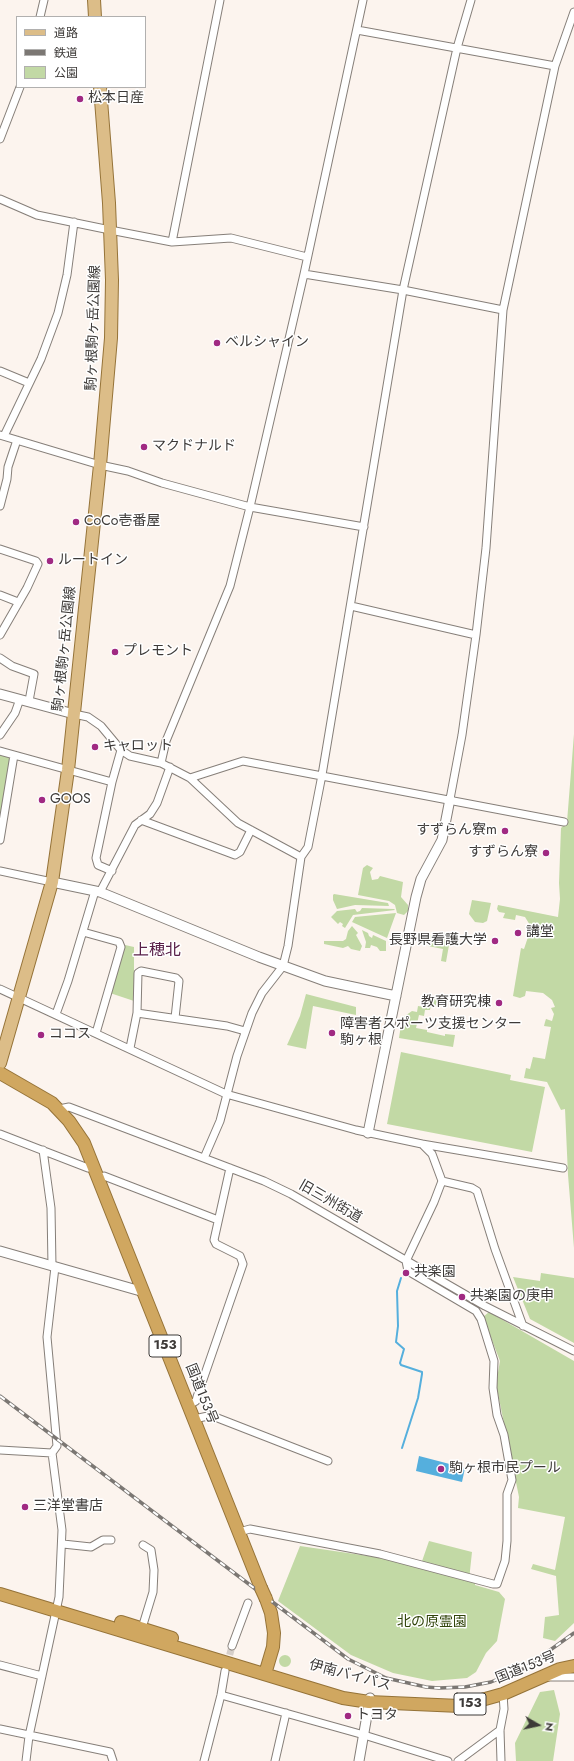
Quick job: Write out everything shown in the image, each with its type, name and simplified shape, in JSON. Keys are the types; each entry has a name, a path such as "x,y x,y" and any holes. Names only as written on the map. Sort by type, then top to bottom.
{"highway":[{"name":"国道153号","path":"0,1073 44,1097 59,1109 77,1131 93,1166 271,1613 274,1633 273,1647 266,1671"},
{"name":"伊南バイパス","path":"0,1585 57,1608 266,1671 370,1700 394,1702"},
{"name":"伊南バイパス","path":"0,1594 142,1628 266,1671"},
{"name":"国道153号","path":"394,1702 460,1706 503,1694 542,1677 574,1666"}],"main road":[{"path":"94,0 95,16"},
{"name":"駒ヶ根駒ヶ岳公園線","path":"0,1063 20,998 52,882 68,770 100,465 111,338 112,280 100,88"}],"street":[{"path":"40,16 44,0"},
{"path":"172,242 220,0"},
{"path":"161,763 166,741 230,586 250,507 304,274 363,0"},
{"path":"204,1158 220,1120 226,1094 245,1031 262,993 283,966 288,946 301,857 308,847 322,775 403,290 457,48 470,0"},
{"path":"368,1133 416,897 421,879 442,840 462,735 476,635 487,532 503,310 555,66 574,12"},
{"path":"357,30 555,66"},
{"path":"0,139 20,88"},
{"path":"0,199 37,215 172,242 231,238 307,257"},
{"path":"74,222 67,275 58,313 41,359 2,435 100,465 128,471 162,483 250,507 364,527"},
{"path":"304,274 403,290 503,310"},
{"path":"0,371 29,383"},
{"path":"0,506 7,479 8,467 17,440"},
{"path":"0,549 36,561 38,564 0,635"},
{"path":"0,595 18,602"},
{"path":"351,606 476,635"},
{"path":"0,658 12,666 34,674 25,700 0,735"},
{"path":"0,694 88,717 101,726 121,750 144,760 161,763 190,778 238,823 301,857"},
{"path":"112,871 98,865 96,858 112,782 121,750"},
{"path":"0,751 112,782"},
{"path":"0,840 14,755"},
{"path":"190,778 243,761 564,822"},
{"path":"56,1014 98,891 112,871 134,825 150,814 157,803 170,767"},
{"path":"141,820 235,855 240,852 251,830"},
{"path":"0,871 98,891 283,966 325,981 396,996"},
{"path":"83,932 119,942 121,948 96,1033"},
{"path":"130,1048 137,1013 138,973 140,971 176,978 179,981 175,1018"},
{"path":"0,989 130,1048 226,1094 282,1111 368,1133 422,1144 563,1168"},
{"path":"137,1013 228,1026 245,1031"},
{"name":"旧三州街道","path":"59,1109 69,1107 230,1168 291,1194 406,1261 524,1326 574,1351"},
{"path":"0,1134 88,1168 93,1166"},
{"path":"239,1532 250,1529 380,1554 497,1584 504,1561 507,1541 507,1494 512,1480 504,1435 495,1404 493,1388 494,1360 481,1319 476,1311 408,1271 406,1261 434,1202 442,1181 432,1154 422,1144"},
{"path":"26,1761 29,1736 57,1608 63,1544 52,1453 57,1446 47,1337 54,1266 51,1208 43,1150"},
{"path":"189,1405 196,1401 243,1264 240,1256 216,1244 214,1240 230,1168"},
{"path":"98,1178 104,1176 218,1220"},
{"path":"442,1181 472,1188 477,1191 495,1249 524,1326"},
{"path":"0,1251 144,1292"},
{"path":"194,1419 208,1416 215,1417 328,1461"},
{"path":"0,1450 52,1453"},
{"path":"63,1544 91,1547 103,1540 111,1540"},
{"path":"142,1628 153,1592 154,1570 151,1550 144,1545"},
{"path":"232,1646 248,1603"},
{"path":"0,1665 42,1676"},
{"path":"204,1761 222,1694 225,1671"},
{"path":"542,1677 574,1677"},
{"path":"222,1694 448,1761"},
{"path":"501,1761 500,1730 504,1709 503,1694"},
{"path":"359,1761 370,1700"},
{"path":"275,1761 286,1713"},
{"path":"0,1729 110,1752 113,1761"},
{"path":"458,1761 500,1730"}],"green space":[{"path":"574,734 574,1248 568,1175 565,1109 561,1110 547,1082 524,1078 526,1068 530,1069 533,1057 545,1059 551,1027 544,1026 546,1019 552,1021 554,1014 551,1008 555,1007 552,1000 543,993 526,991 525,996 520,998 513,996 521,948 524,949 529,934 532,935 533,930 525,917 516,915 515,920 503,918 505,913 499,912 497,909 498,905 558,917 560,899 559,883 561,828 567,822"},
{"path":"0,754 10,757 11,761 0,825"},
{"path":"367,865 373,868 370,872 372,880 378,879 380,876 403,882 401,897 408,905 408,911 404,915 397,913 395,905 389,901 358,895 363,868"},
{"path":"334,894 388,903 389,906 355,905 337,909 333,900"},
{"path":"472,900 491,903 487,921 483,923 475,922 469,914"},
{"path":"362,908 395,910 353,915 345,928 342,926 343,924 340,922 338,924 331,917 337,911 355,909 357,912"},
{"path":"396,913 387,938 352,922 355,917"},
{"path":"352,926 358,933 356,935 362,946 360,951 351,949 348,946 343,948 324,944 324,941 343,941 346,939 348,931"},
{"path":"362,930 368,933 372,938 373,935 386,941 386,951 380,951 377,947 371,945 370,948 365,948 366,942"},
{"path":"439,932 451,934 446,962 441,961 443,949 428,946 429,940 426,939 427,935 438,937"},
{"path":"125,945 134,947 134,1001 110,993"},
{"path":"306,994 356,1007 356,1015 313,1006 306,1049 287,1045 300,1016"},
{"path":"437,995 447,997 446,1004 436,1003 436,1006 431,1005 430,1010 425,1010 424,1016 419,1015 416,1028 445,1036 445,1034 455,1035 453,1047 399,1038 402,1018 412,1011 417,1012 418,1006 424,1007 425,1003 428,1003 429,1000 433,1000 434,997 437,997"},
{"path":"401,1052 511,1075 510,1080 545,1087 532,1152 387,1124"},
{"path":"541,1273 574,1278 574,1343 530,1319 513,1277 540,1281"},
{"path":"489,1312 574,1361 574,1623 555,1641 543,1638 545,1617 559,1615 556,1576 531,1569 533,1564 555,1570 565,1517 518,1508 519,1497 496,1384 500,1361 483,1317"},
{"name":"北の原霊園","path":"429,1541 472,1552 469,1580 475,1581 475,1585 499,1592 505,1599 497,1641 486,1653 476,1672 467,1678 432,1681 393,1673 351,1655 278,1601 300,1546 382,1558 420,1567"},
{"path":"285,1655 289,1657 291,1661 289,1665 285,1667 281,1665 279,1661 281,1657"},
{"path":"554,1690 560,1714 553,1761 516,1761 515,1743 540,1692"}],"water":[{"name":"駒ヶ根市民プール","path":"419,1456 465,1468 462,1482 416,1471"}],"waterway":[{"path":"401,1278 397,1291 398,1326 396,1342 404,1349 400,1363 401,1365 422,1372 418,1398 402,1448"}],"tunnel":[{"path":"227,1665 232,1646"}],"railway":[{"path":"0,1396 348,1659 386,1678 426,1687 439,1688 465,1687 491,1682 525,1668 574,1633"}],"place":[{"name":"松本日産","path":"80,99"},
{"name":"ベルシャイン","path":"217,343"},
{"name":"マクドナルド","path":"144,447"},
{"name":"CoCo壱番屋","path":"76,522"},
{"name":"ルートイン","path":"50,561"},
{"name":"プレモント","path":"115,652"},
{"name":"キャロット","path":"95,747"},
{"name":"GOOS","path":"42,800"},
{"name":"すずらん寮m","path":"505,831"},
{"name":"すずらん寮","path":"546,853"},
{"name":"講堂","path":"518,933"},
{"name":"長野県看護大学","path":"495,941"},
{"name":"教育研究棟","path":"499,1003"},
{"name":"障害者スポーツ支援センター 駒ヶ根","path":"332,1033"},
{"name":"ココス","path":"41,1035"},
{"name":"共楽園","path":"406,1273"},
{"name":"共楽園の庚申","path":"462,1297"},
{"name":"駒ヶ根市民プール","path":"441,1469"},
{"name":"三洋堂書店","path":"25,1507"},
{"name":"トヨタ","path":"348,1716"}],"district":[{"name":"上穂北","path":"157,951"}]}
